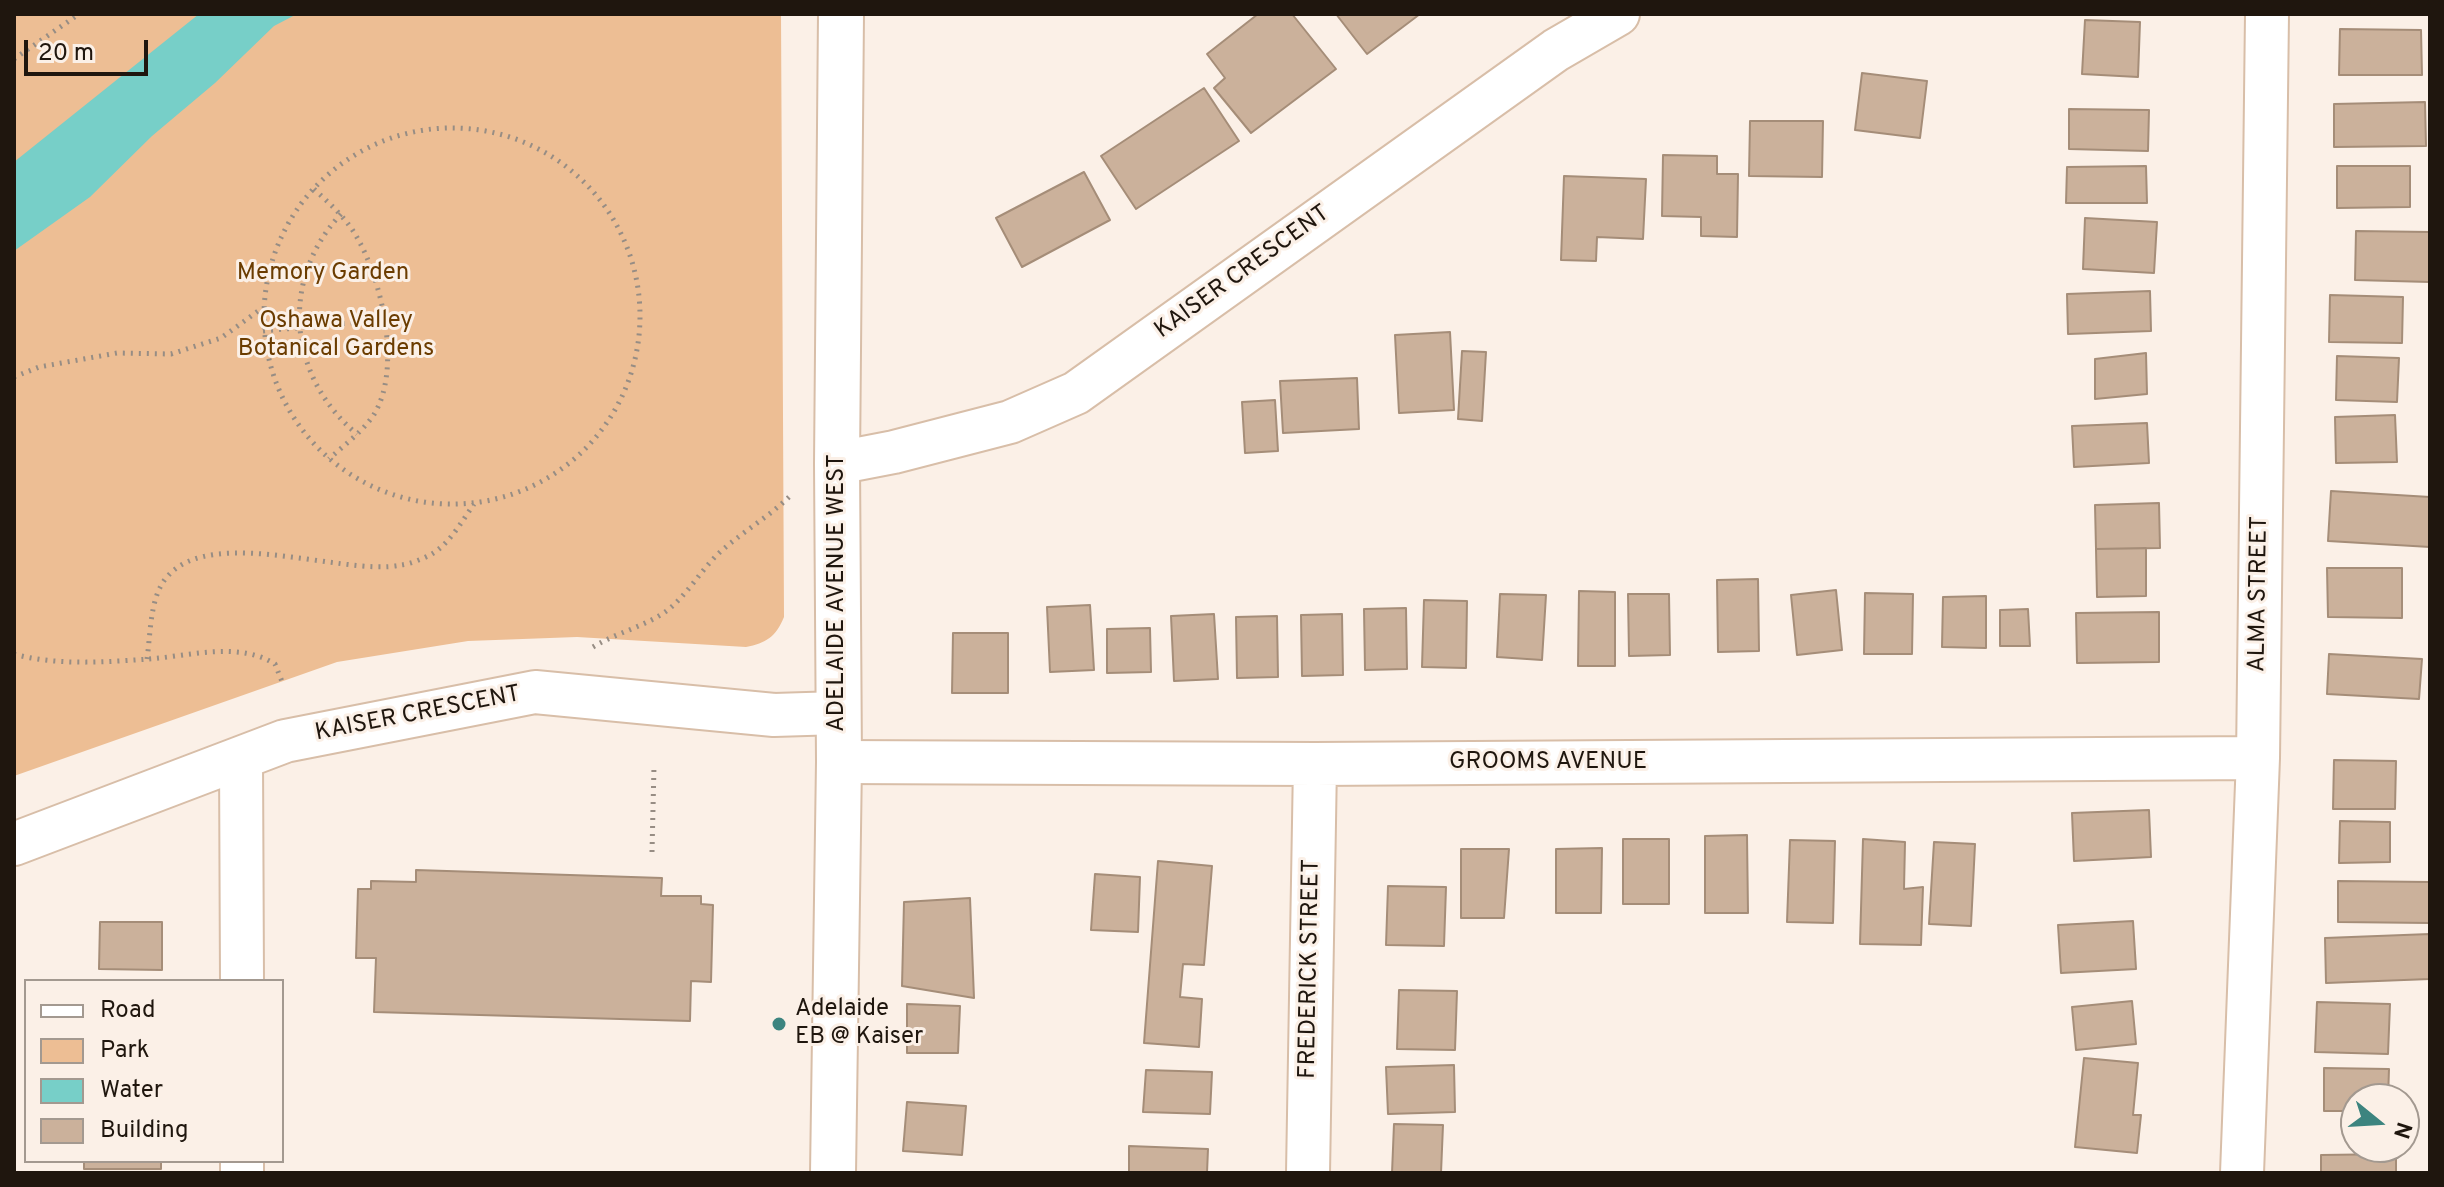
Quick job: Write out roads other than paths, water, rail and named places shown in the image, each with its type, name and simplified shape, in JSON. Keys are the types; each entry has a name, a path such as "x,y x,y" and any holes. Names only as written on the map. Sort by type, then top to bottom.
{"main road":[{"name":"ADELAIDE AVENUE WEST","path":"833,1173 839,762 837,463 841,14"}],"street":[{"name":"KAISER CRESCENT","path":"837,463 894,452 1010,422 1076,393 1556,50 1618,14"},
{"name":"ALMA STREET","path":"2242,1173 2258,758 2267,14"},
{"name":"KAISER CRESCENT","path":"14,844 285,741 535,692 774,715 839,713"},
{"path":"241,758 242,979"},
{"name":"GROOMS AVENUE","path":"839,762 1315,764 2258,758"},
{"name":"FREDERICK STREET","path":"1308,1173 1315,764"}],"water":[{"path":"199,14 297,14 274,26 215,83 152,136 90,197 14,251 14,162"}],"place":[{"name":"Adelaide EB @ Kaiser","path":"779,1024"}],"park label":[{"name":"Memory Garden","path":"323,274"},
{"name":"Oshawa Valley Botanical Gardens","path":"336,336"}]}
